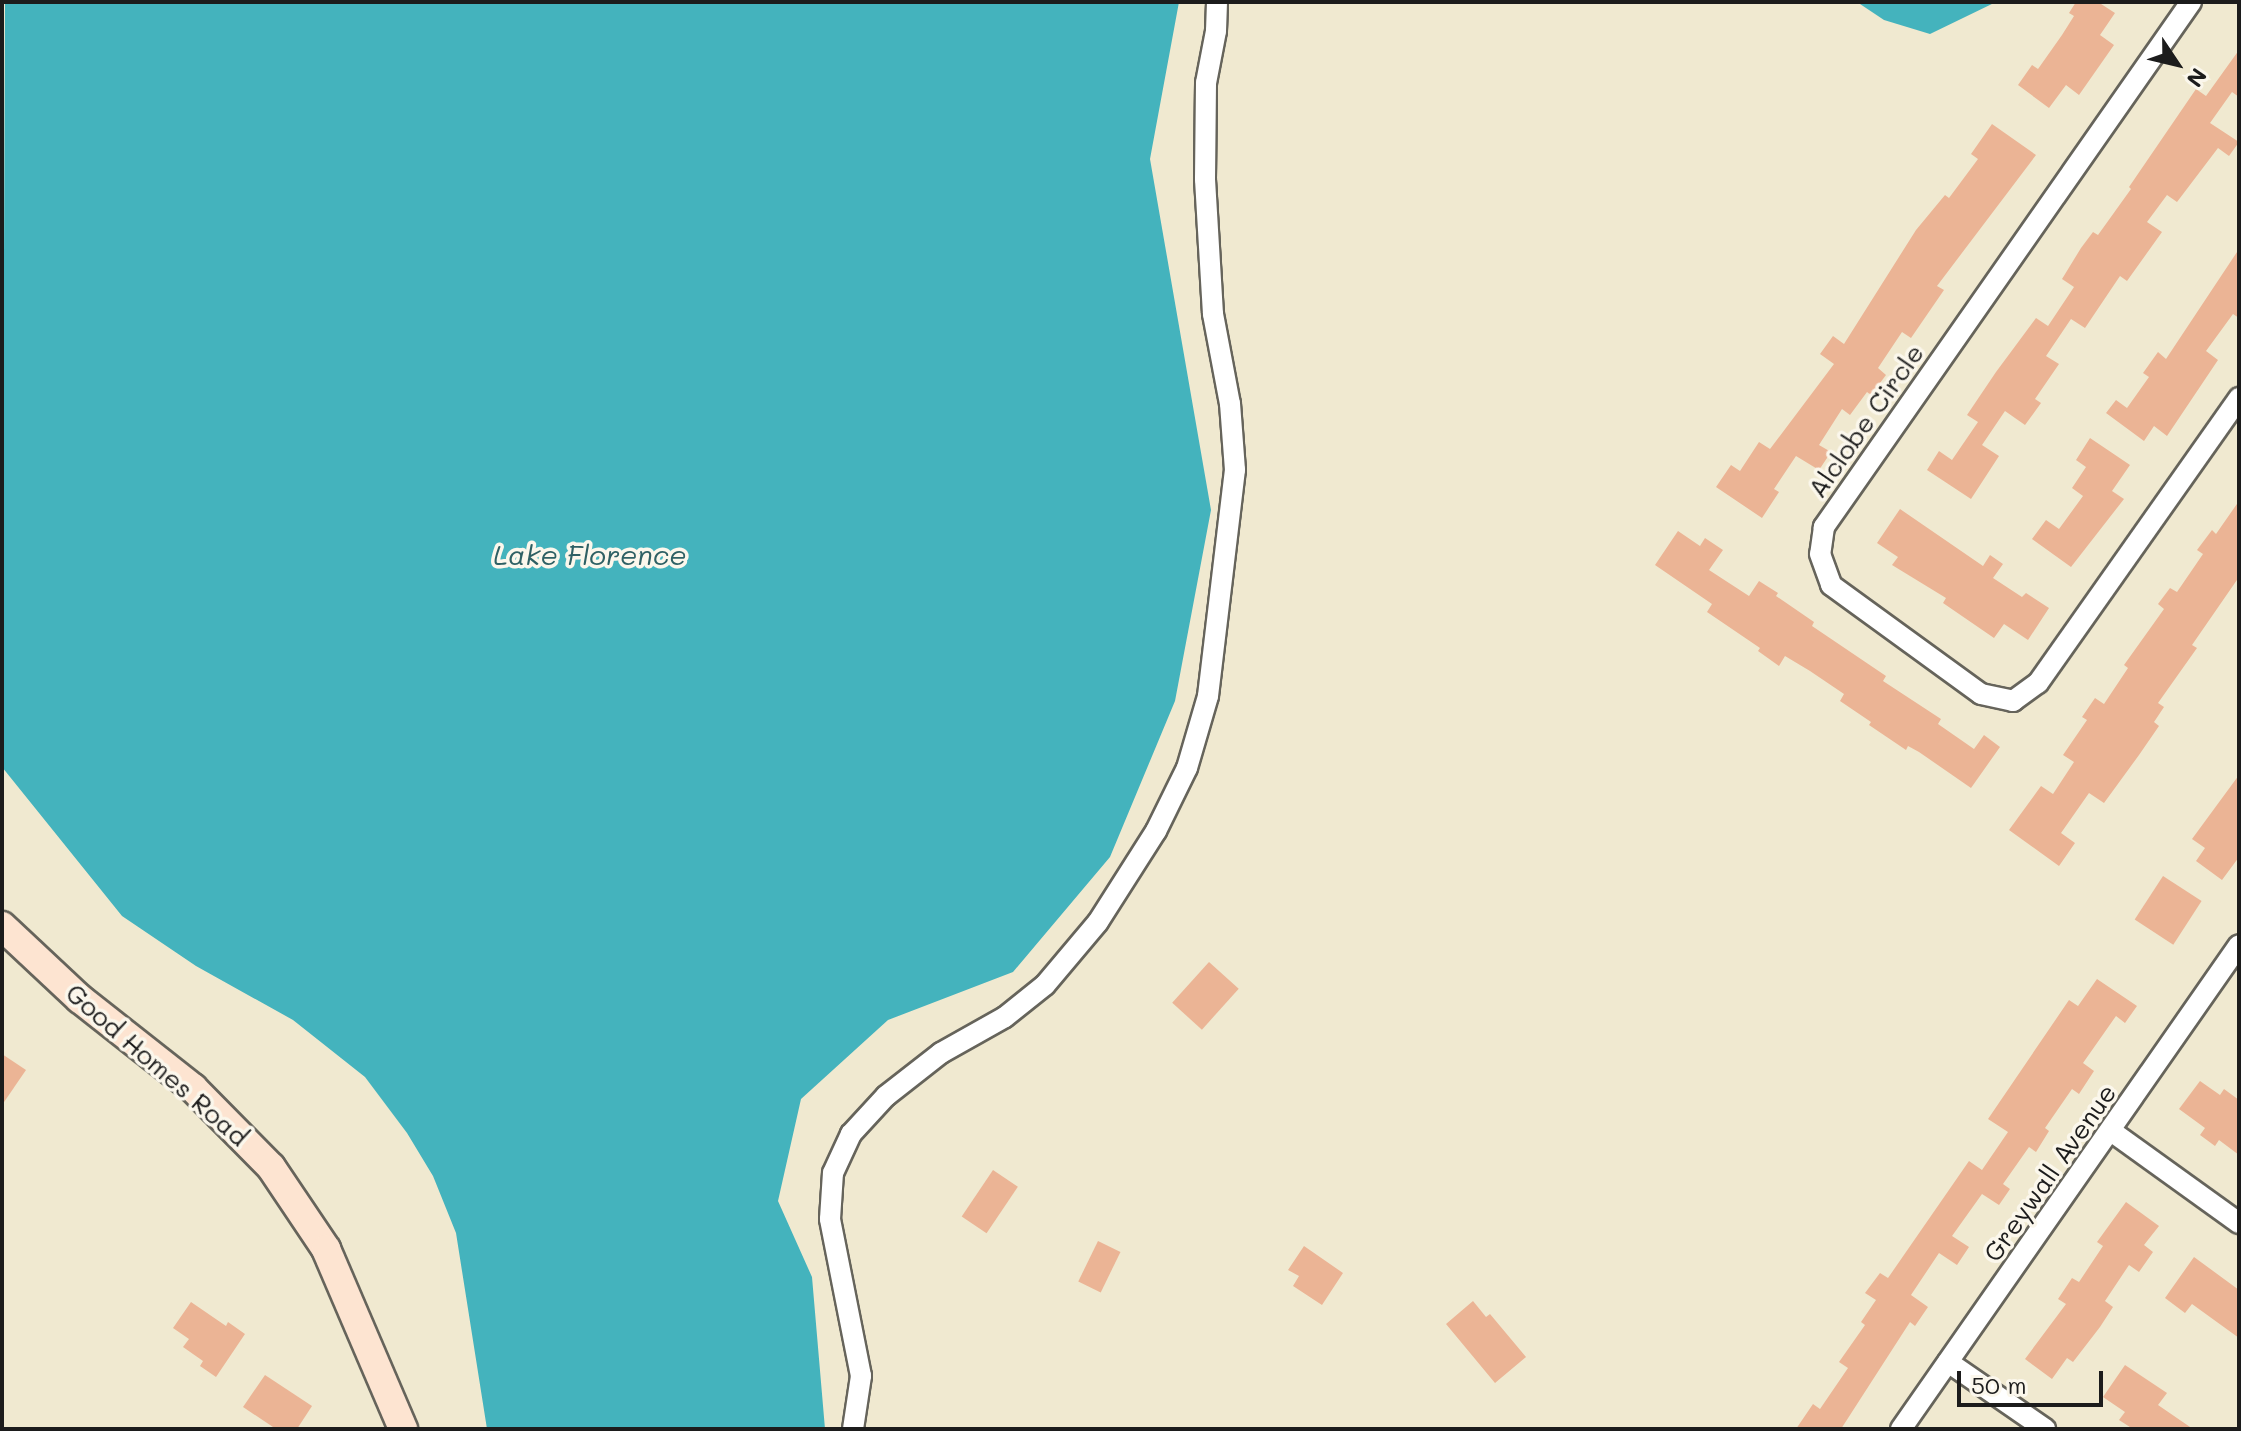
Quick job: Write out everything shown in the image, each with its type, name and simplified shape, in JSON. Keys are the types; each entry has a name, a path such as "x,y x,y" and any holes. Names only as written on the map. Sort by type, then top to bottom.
{"street":[{"path":"853,1429 861,1376 830,1219 833,1173 851,1134 886,1096 941,1053 1005,1017 1045,985 1098,922 1156,831 1187,768 1208,696 1235,470 1230,404 1213,314 1205,179 1206,83 1216,31 1217,2"},
{"name":"Alclobe Circle","path":"2191,2 1824,527 1820,554 1831,585 1981,694 2013,701 2038,683 2239,398"},
{"name":"Good Homes Road","path":"2,926 80,999 193,1088 271,1167 326,1249 403,1429"},
{"name":"Greywall Avenue","path":"1901,1429 2239,945"},
{"path":"2111,1131 2239,1223"},
{"path":"1948,1362 2045,1429"}],"water":[{"name":"Lake Florence","path":"5,2 1179,2 1150,159 1211,510 1175,701 1110,857 1013,972 888,1020 801,1099 778,1201 812,1277 825,1429 487,1429 456,1233 433,1176 407,1133 365,1077 293,1020 196,966 122,916 2,767"},
{"path":"1857,2 1996,2 1930,34 1884,20"}],"building":[{"path":"2076,2 2098,2 2115,13 2100,35 2114,45 2079,95 2066,85 2049,108 2018,85 2032,65 2038,69 2062,35 2074,16 2069,13"},
{"path":"2239,50 2239,97 2232,92 2210,123 2239,142 2229,156 2218,148 2177,202 2167,195 2147,222 2162,232 2127,281 2120,276 2085,328 2071,319 2046,356 2059,364 2035,399 2041,403 2025,425 2005,411 1982,445 1999,456 1971,499 1927,470 1939,451 1952,460 1978,422 1967,415 1996,372 2036,318 2048,326 2074,287 2062,279 2081,248 2093,232 2098,235 2196,89 2206,96"},
{"path":"1992,124 2036,155 1937,286 1944,290 1911,338 1902,332 1878,368 1886,375 1871,395 1867,392 1850,415 1842,409 1819,445 1831,452 1819,470 1796,456 1774,489 1779,492 1762,518 1716,487 1731,465 1740,471 1759,442 1770,449 1834,364 1820,354 1833,336 1844,344 1916,230 1945,195 1949,198 1978,159 1971,154"},
{"path":"2239,249 2239,318 2233,314 2206,351 2218,360 2167,436 2154,426 2144,441 2106,413 2116,400 2127,408 2149,377 2143,373 2158,352 2166,359"},
{"path":"2090,438 2130,465 2112,491 2124,499 2071,567 2032,539 2046,520 2059,529 2083,496 2072,488 2086,467 2076,460"},
{"path":"2239,501 2239,577 2192,645 2197,648 2158,703 2164,707 2154,722 2159,726 2139,755 2104,803 2089,793 2061,833 2075,843 2059,866 2009,830 2041,786 2053,794 2074,762 2063,755 2087,720 2082,717 2095,698 2104,704 2128,668 2124,665 2164,609 2158,604 2170,588 2177,592 2203,554 2197,550 2212,530 2216,534"},
{"path":"1900,509 1983,566 1990,555 2003,564 1993,578 2022,597 2026,593 2049,608 2028,640 2004,624 1994,638 1943,603 1946,598 1892,565 1898,557 1877,543"},
{"path":"1678,531 1700,546 1705,538 1723,550 1709,570 1749,596 1759,581 1778,593 1776,596 1814,622 1812,626 1886,676 1883,681 1941,719 1938,724 1974,749 1984,735 2000,747 1971,788 1919,752 1908,746 1906,750 1869,725 1871,722 1840,701 1844,694 1810,671 1785,656 1779,666 1758,651 1760,648 1707,612 1712,604 1655,565"},
{"path":"2239,775 2239,857 2222,880 2196,861 2205,848 2192,839"},
{"path":"2163,876 2202,901 2173,945 2135,920"},
{"path":"1209,962 1239,989 1202,1030 1172,1003"},
{"path":"2097,979 2137,1006 2125,1023 2116,1016 2083,1063 2094,1071 2079,1094 2072,1089 2045,1128 2049,1131 2036,1152 2029,1147 2003,1184 2010,1189 1999,1205 1982,1194 1952,1236 1969,1247 1957,1265 1939,1253 1911,1295 1928,1307 1915,1326 1910,1322 1841,1429 1796,1429 1813,1404 1820,1409 1848,1368 1839,1362 1865,1325 1861,1322 1876,1300 1865,1293 1880,1273 1888,1278 1969,1161 1982,1170 2008,1132 1988,1119 2069,1000 2078,1006"},
{"path":"2,1054 26,1070 2,1105"},
{"path":"2200,1081 2220,1095 2224,1089 2239,1100 2239,1155 2219,1140 2215,1146 2200,1135 2205,1128 2179,1109"},
{"path":"993,1170 1018,1187 987,1233 962,1216"},
{"path":"2126,1202 2159,1226 2144,1245 2153,1252 2139,1272 2129,1265 2105,1301 2113,1307 2100,1327 2073,1362 2067,1358 2052,1379 2025,1359 2066,1304 2058,1299 2072,1278 2079,1282 2103,1246 2097,1242"},
{"path":"1098,1241 1120,1252 1101,1292 1078,1281"},
{"path":"1304,1246 1343,1273 1322,1305 1293,1286 1299,1276 1288,1270"},
{"path":"2194,1257 2239,1290 2239,1338 2192,1304 2185,1313 2165,1298"},
{"path":"1473,1301 1486,1317 1490,1314 1526,1357 1495,1383 1446,1324"},
{"path":"191,1302 226,1326 228,1322 245,1334 216,1377 200,1366 203,1361 183,1347 189,1339 173,1328"},
{"path":"2125,1365 2167,1393 2158,1405 2193,1429 2133,1429 2119,1420 2125,1412 2103,1397"},
{"path":"265,1375 312,1406 297,1429 276,1429 243,1407"}]}
